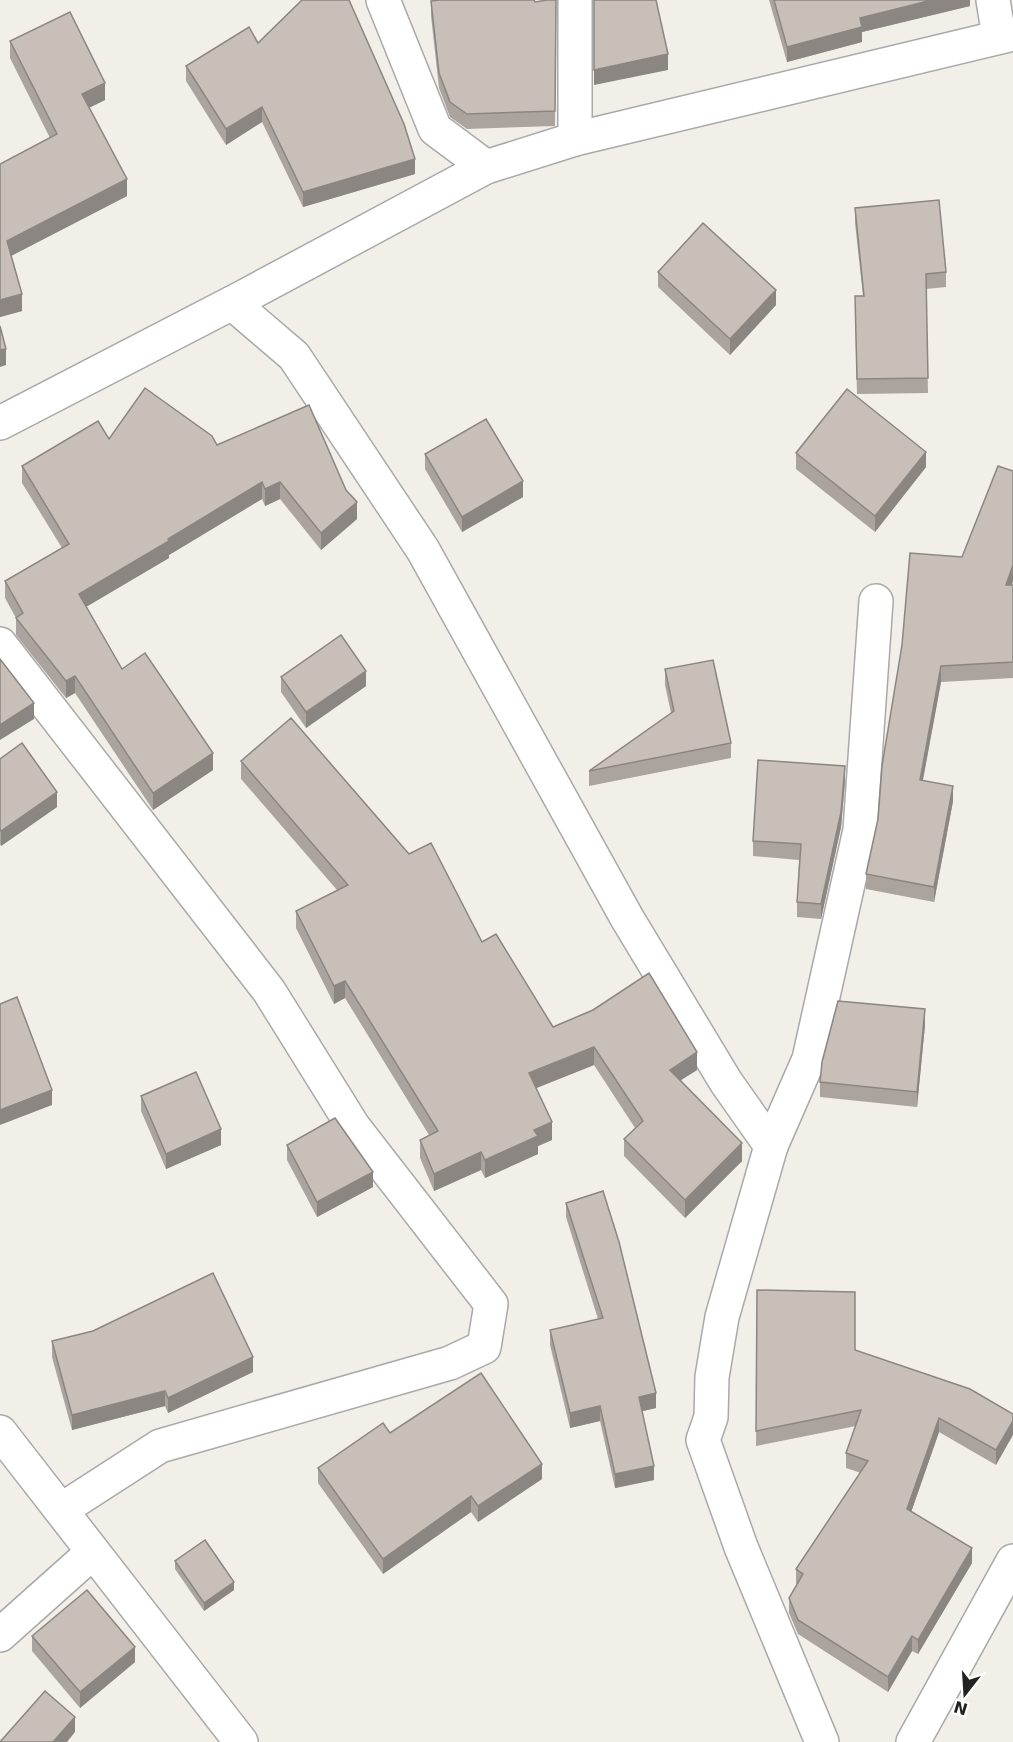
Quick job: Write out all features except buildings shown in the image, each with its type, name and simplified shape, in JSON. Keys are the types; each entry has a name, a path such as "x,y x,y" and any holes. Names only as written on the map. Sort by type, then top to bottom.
{"street":[{"path":"383,0 435,129 486,167"},
{"path":"574,0 574,139"},
{"path":"0,423 232,303 486,167 574,139 1006,36 993,0"},
{"path":"232,303 294,356 423,550 627,918 726,1082 771,1146"},
{"path":"822,1742 745,1558 703,1440 711,1417 712,1377 722,1317 771,1146 809,1059 860,830 876,601"},
{"path":"0,644 269,991 353,1126 491,1304 484,1347 450,1363 160,1446 61,1510"},
{"path":"0,1432 240,1742"},
{"path":"0,1635 93,1552"},
{"path":"913,1742 1013,1561"}]}
